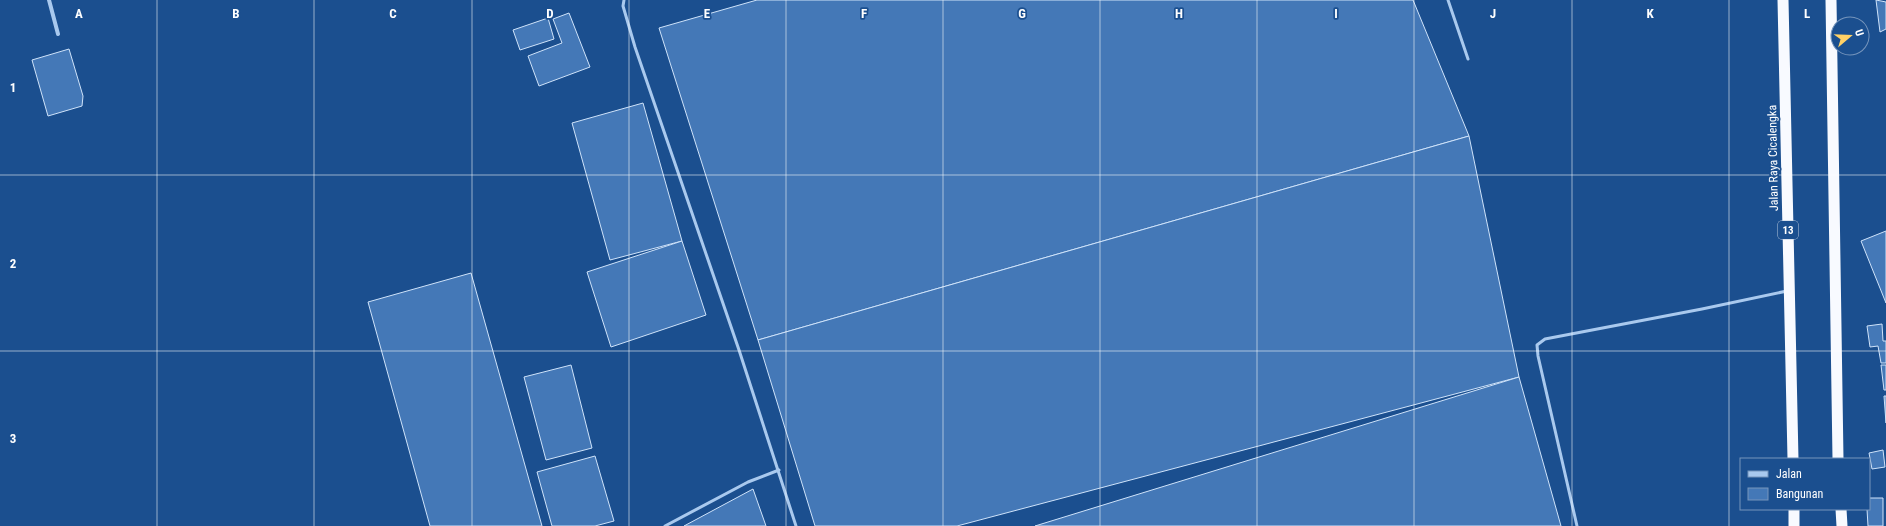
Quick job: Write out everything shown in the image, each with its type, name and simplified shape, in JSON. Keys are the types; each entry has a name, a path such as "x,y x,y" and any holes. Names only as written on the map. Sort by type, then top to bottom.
{"highway":[{"name":"Jalan Raya Cicalengka","path":"1783,0 1788,291 1793,458"},
{"path":"1831,0 1838,458"},
{"path":"1794,510 1794,526"},
{"path":"1841,510 1842,526"}],"street":[{"path":"49,0 58,34"}],"lane":[{"path":"624,0 622,6 779,470 796,526"},
{"path":"1448,0 1468,59"},
{"path":"1577,526 1538,356 1537,345 1545,339 1788,291"},
{"path":"664,526 748,482 779,470"}],"building":[{"path":"757,0 1413,0 1469,136 758,340 659,28"},
{"path":"1876,0 1886,2 1886,29 1880,32"},
{"path":"569,13 590,67 539,86 528,56 562,43 553,19"},
{"path":"548,18 554,39 520,50 513,30"},
{"path":"69,49 83,96 82,106 48,116 32,60"},
{"path":"643,103 682,241 610,260 572,123"},
{"path":"1469,136 1519,377 957,526 815,526 758,340"},
{"path":"1886,231 1886,303 1861,241"},
{"path":"682,241 706,315 611,347 587,272"},
{"path":"471,273 542,526 430,526 368,302"},
{"path":"1882,324 1883,341 1886,341 1886,363 1881,363 1878,346 1870,347 1867,326"},
{"path":"571,365 592,448 546,460 524,377"},
{"path":"1881,365 1886,365 1886,390 1884,390"},
{"path":"1519,377 1561,526 1035,526"},
{"path":"1884,396 1886,396 1886,423"},
{"path":"1883,450 1885,467 1872,469 1869,453"},
{"path":"595,456 614,521 595,526 552,526 537,472"},
{"path":"753,489 766,526 684,526"},
{"path":"1870,498 1883,498 1883,526 1868,526 1867,510 1870,510"}]}
